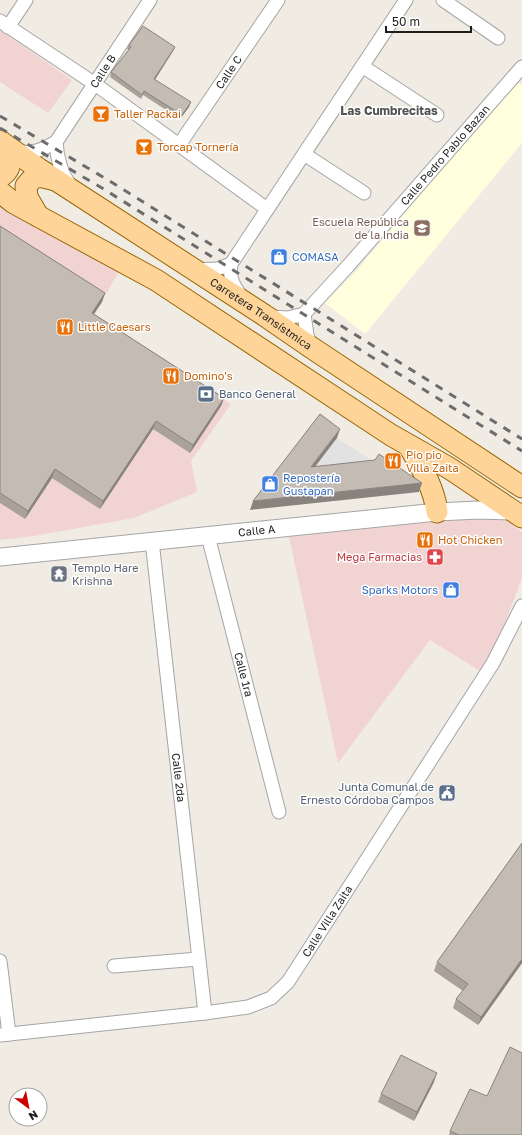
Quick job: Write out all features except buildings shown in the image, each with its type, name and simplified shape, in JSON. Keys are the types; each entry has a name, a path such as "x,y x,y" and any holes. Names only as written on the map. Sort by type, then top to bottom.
{"main road":[{"path":"0,178 8,170 10,164 9,156 3,144"},
{"name":"Carretera Transístmica","path":"3,144 264,315 522,487"},
{"path":"38,216 27,197 26,186 32,179 39,176 56,180"},
{"path":"0,192 14,203 156,280 408,445 449,468 517,514"},
{"path":"408,445 428,478 438,512"}],"street":[{"path":"26,0 4,24 95,84 267,209"},
{"name":"Calle B","path":"56,142 150,0"},
{"name":"Calle C","path":"179,145 278,0"},
{"path":"246,304 231,281 230,264 406,0"},
{"path":"443,0 498,38"},
{"path":"362,66 437,115"},
{"name":"Calle Pedro Pablo Bazan","path":"304,314 348,266 522,67"},
{"path":"3,144 21,152 33,152 45,149 56,142 60,167 65,178 76,193"},
{"path":"304,154 364,193"},
{"path":"194,270 217,269 230,264"},
{"path":"264,315 280,319 296,317 304,314 307,335 312,348"},
{"name":"Calle A","path":"0,557 438,512 479,510 517,514"},
{"name":"Calle 1ra","path":"208,536 280,812"},
{"name":"Calle 2da","path":"152,541 205,1014"},
{"name":"Calle Villa Zaita","path":"5,1035 205,1014 248,1007 271,998 288,982 493,663 522,606"},
{"path":"114,966 198,960"},
{"path":"0,961 5,1035"}],"shaded area":[{"path":"0,30 72,80 48,113 0,82"},
{"name":"Escuela República de la India","path":"516,81 522,85 522,143 365,334 325,303 357,270"},
{"path":"0,187 121,268 94,315 231,404 191,461 197,492 134,518 34,536 0,540"},
{"path":"337,438 376,463 314,468"},
{"path":"500,515 522,532 522,578 500,636 480,671 430,640 338,763 289,537"}],"railway":[{"path":"0,116 108,180 522,439"},
{"path":"0,128 102,188 522,451"}],"place":[{"name":"Taller Packai","path":"101,114"},
{"name":"Torcap Tornería","path":"144,147"},
{"name":"Escuela República de la India","path":"422,228"},
{"name":"COMASA","path":"279,257"},
{"name":"Little Caesars","path":"65,327"},
{"name":"Domino's","path":"171,376"},
{"name":"Banco General","path":"206,394"},
{"name":"Pio pio Villa Zaita","path":"393,461"},
{"name":"Repostería Gustapan","path":"270,484"},
{"name":"Hot Chicken","path":"425,540"},
{"name":"Mega Farmacias","path":"435,557"},
{"name":"Templo Hare Krishna","path":"59,574"},
{"name":"Sparks Motors","path":"451,590"},
{"name":"Junta Comunal de Ernesto Córdoba Campos","path":"447,793"}],"district":[{"name":"Las Cumbrecitas","path":"389,111"}]}
